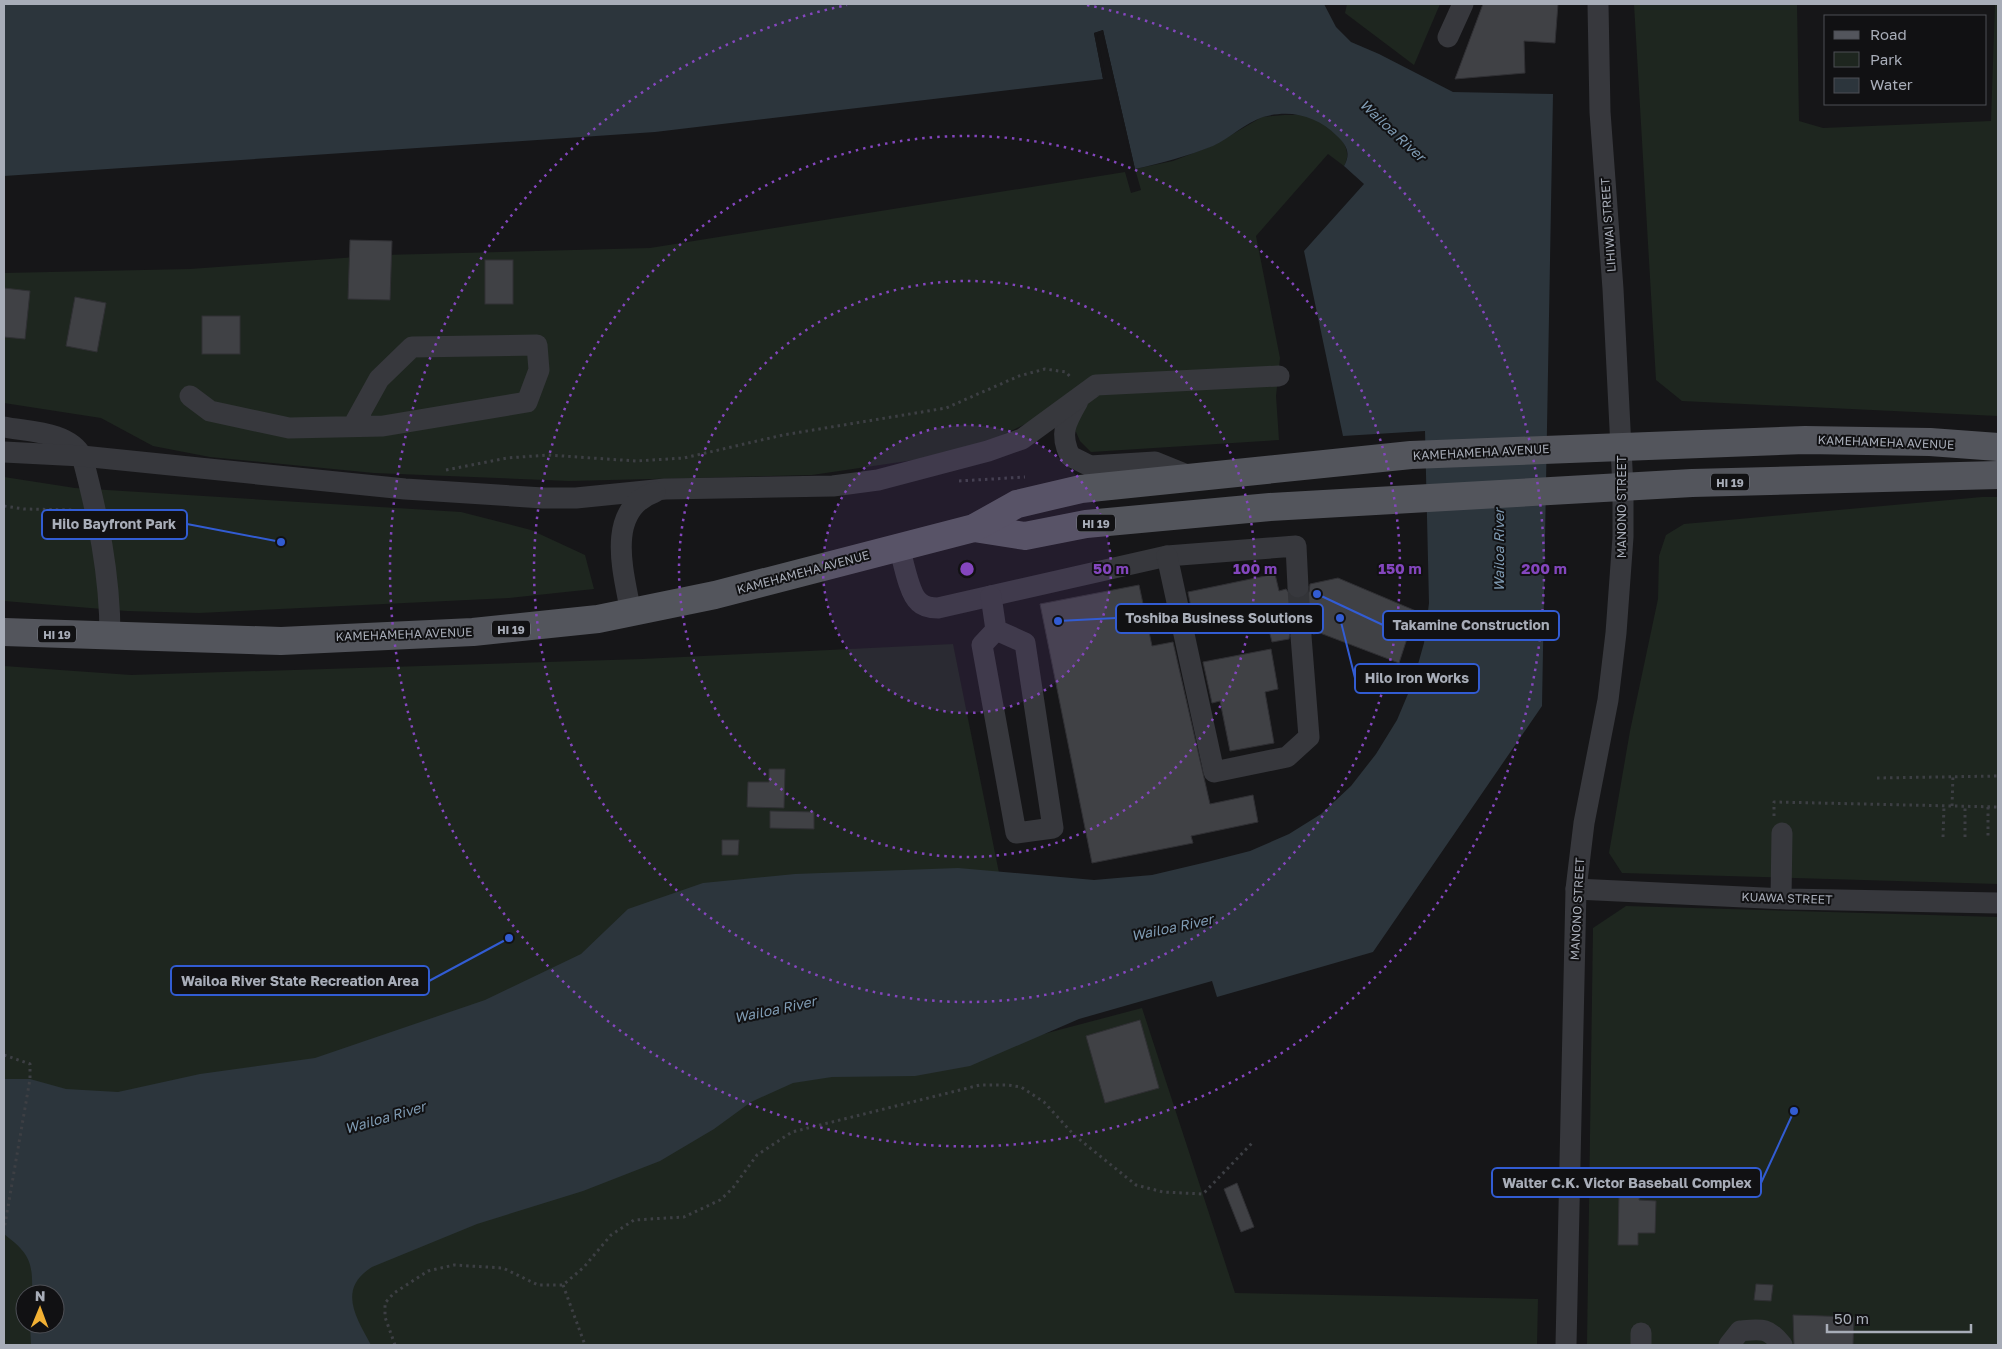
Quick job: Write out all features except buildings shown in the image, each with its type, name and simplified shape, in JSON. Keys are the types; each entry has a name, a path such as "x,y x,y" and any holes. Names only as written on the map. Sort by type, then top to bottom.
{"main road":[{"name":"KAMEHAMEHA AVENUE","path":"4,632 281,641 389,634 437,634 568,623 631,613 715,595 974,528 1017,504 1051,494 1081,489 1330,462 1411,455 1558,448 1804,440 1930,442 1998,447"},
{"name":"KAMEHAMEHA AVENUE","path":"974,528 1025,536 1086,524 1219,510 1692,483 1998,475"}],"street":[{"path":"1448,37 1462,4"},
{"name":"LIHIWAI STREET","path":"1598,4 1600,112 1621,446"},
{"path":"190,396 210,412 289,428 383,426 527,402 539,370 537,345 412,347 379,379 353,426"},
{"path":"4,452 82,456 405,489 543,498 576,498 665,489 833,486 878,480 988,451 1022,439 1096,385 1279,376"},
{"path":"1082,394 1065,424 1064,443 1070,456 1090,466 1155,462 1192,478"},
{"path":"4,427 58,437 77,448 82,456 96,510 107,575 110,636"},
{"name":"MANONO STREET","path":"1566,1345 1576,889 1584,822 1608,700 1616,633 1623,537 1621,446"},
{"path":"631,613 621,549 624,525 630,511 638,501 648,494 665,489"},
{"path":"899,546 914,596 920,603 938,608 1167,556 1296,546 1298,587"},
{"path":"1167,556 1214,772 1287,757 1309,737 1301,636"},
{"path":"991,596 996,630"},
{"path":"996,630 1025,643 1053,828 1016,833 982,645 996,630"},
{"path":"1778,827 1781,898"},
{"name":"KUAWA STREET","path":"1576,889 1781,898 1998,902"},
{"path":"1729,1345 1740,1331 1760,1329 1773,1333 1782,1345"}],"path":[{"path":"437,471 507,458 548,455 636,461 684,458 783,434 946,408 1001,383 1045,369 1066,372 1082,394"},
{"path":"955,481 1032,476"},
{"path":"4,506 24,509 96,510"},
{"path":"1877,778 1953,775 1998,776"},
{"path":"1952,806 1953,775"},
{"path":"1778,827 1774,802 1998,807"},
{"path":"1943,837 1944,806"},
{"path":"1965,806 1965,837"},
{"path":"1988,807 1988,838"},
{"path":"4,1055 30,1064 30,1079 4,1230"},
{"path":"395,1345 385,1317 385,1303 394,1293 428,1272 454,1265 503,1268 538,1285 564,1285 584,1267 611,1235 634,1220 684,1216 720,1200 732,1189 756,1155 792,1132 980,1085 1008,1084 1021,1087 1044,1102 1074,1135 1136,1186 1163,1192 1203,1194 1254,1141"},
{"path":"564,1285 585,1345"}],"green space":[{"path":"1347,4 1440,4 1414,65 1345,13"},
{"path":"1634,4 1797,4 1799,121 1823,128 1991,121 1995,4 1998,4 1998,416 1682,401 1656,380"},
{"path":"1284,115 1308,116 1323,123 1338,135 1343,142 1347,150 1347,158 1344,166 1328,154 1256,236 1280,358 1276,396 1279,440 1091,452 1080,441 1076,432 1038,418 986,443 921,459 812,475 569,481 374,473 210,457 153,446 101,418 4,403 4,273 190,269 384,255 650,248 1125,172 1131,193 1141,190 1135,169 1173,161 1214,145 1262,117"},
{"path":"4,477 75,488 461,512 531,530 585,555 594,589 509,598 199,613 127,611 4,601"},
{"path":"1998,497 1998,884 1622,873 1609,853 1630,731 1658,599 1659,556 1666,535 1684,524"},
{"path":"953,644 998,868 1036,1036 1142,1008 1235,1293 1538,1299 1537,1345 4,1345 4,666 131,675 642,659"},
{"path":"1626,906 1998,917 1998,1345 1587,1345 1593,928"}],"water":[{"name":"Wailoa River","path":"4,4 1324,4 1336,27 1351,42 1379,54 1453,92 1553,94 1542,706 1373,952 1217,997 1212,981 1079,1019 970,1066 915,1076 832,1077 793,1083 751,1102 714,1129 660,1161 583,1191 477,1224 372,1267 361,1276 352,1294 355,1314 371,1345 31,1345 30,1334 65,1334 65,1284 32,1284 32,1274 25,1253 4,1234 4,1079 30,1079 66,1089 118,1092 200,1074 315,1058 485,1000 581,954 628,909 703,883 795,874 958,868 1094,880 1152,875 1250,851 1289,834 1321,814 1351,786 1376,754 1397,720 1413,682 1424,643 1429,603 1425,431 1343,436 1304,251 1364,184 1344,166 1347,158 1345,146 1329,129 1312,119 1293,114 1273,115 1250,123 1213,146 1175,159 1135,169 1103,30 1094,33 1103,79 655,132 4,176"}],"pier":[{"path":"1103,30 1136,171 1133,169 1102,33 1097,35 1106,79 1104,81 1103,79 1094,33"}],"tunnel":[{"path":"1298,587 1301,636"}],"place":[{"name":"Hilo Bayfront Park","path":"281,542"},
{"name":"Takamine Construction","path":"1317,594"},
{"name":"Hilo Iron Works","path":"1340,618"},
{"name":"Toshiba Business Solutions","path":"1058,621"},
{"name":"Wailoa River State Recreation Area","path":"509,938"},
{"name":"Walter C.K. Victor Baseball Complex","path":"1794,1111"}]}
